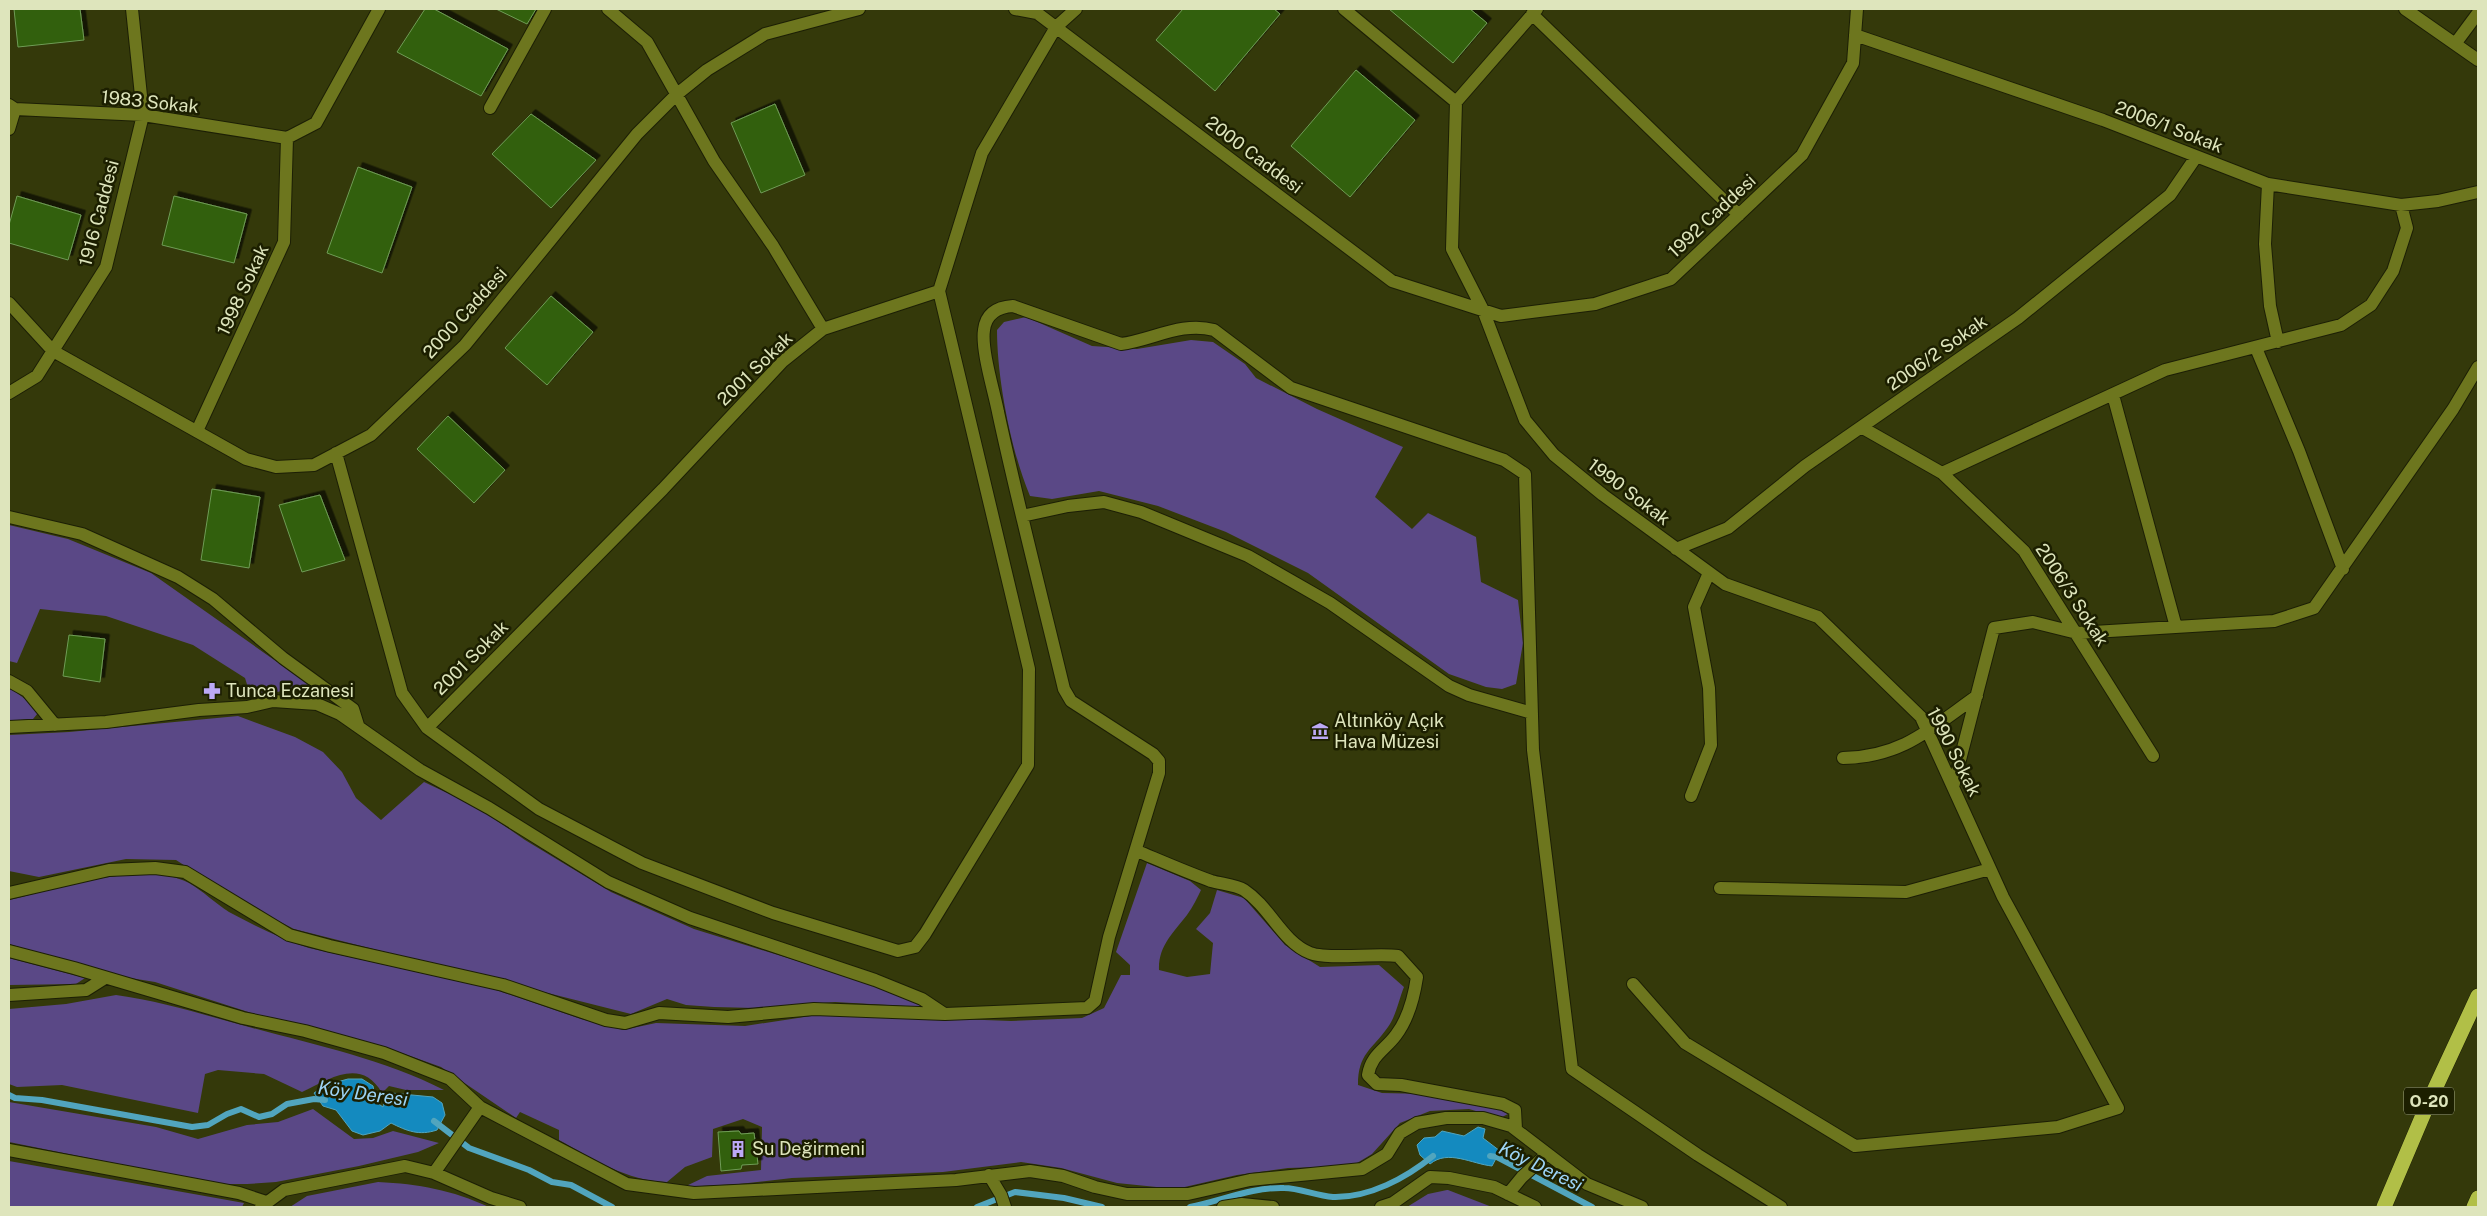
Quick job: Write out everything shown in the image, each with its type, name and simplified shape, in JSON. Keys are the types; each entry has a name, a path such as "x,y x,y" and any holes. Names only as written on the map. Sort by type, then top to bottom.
{"highway":[{"name":"O-20","path":"2384,1207 2426,1108 2478,996"},
{"path":"2474,1207 2478,1198"}],"street":[{"name":"1916 Caddesi","path":"9,393 37,376 106,267 143,115 132,9"},
{"path":"287,138 316,123 379,9"},
{"path":"490,108 546,9"},
{"path":"608,9 647,42 714,161 772,246 823,329"},
{"name":"2000 Caddesi","path":"9,303 53,350 246,459 276,466 314,465 371,435 465,345 637,134 676,94 707,70 765,34 840,11 859,9"},
{"name":"2000 Caddesi","path":"1015,9 1037,13 1392,281 1483,310"},
{"path":"336,453 402,693 427,728 539,809 642,863 773,913 889,949 898,951 915,947 925,934 1028,765 1029,669 938,291 982,153 1056,27 1076,9"},
{"path":"1344,9 1456,102 1535,12 1739,215"},
{"name":"1992 Caddesi","path":"1483,310 1502,316 1595,304 1671,279 1802,155 1853,63 1857,9"},
{"path":"2405,9 2478,60"},
{"path":"2455,44 2478,13"},
{"name":"2006/1 Sokak","path":"1855,35 2103,120 2268,184 2401,205 2438,201 2478,192"},
{"name":"1990 Sokak","path":"1456,102 1452,249 1483,310 1524,420 1554,455 1603,495 1725,584 1818,617 1921,717 2003,897 2118,1108 2058,1128 1856,1146 1685,1043 1634,984"},
{"name":"1983 Sokak","path":"12,107 143,115 287,138"},
{"path":"9,129 12,107"},
{"name":"1998 Sokak","path":"197,431 284,242 287,138"},
{"name":"2006/2 Sokak","path":"1676,549 1728,528 1805,466 2026,312 2170,195 2196,157"},
{"path":"2268,184 2265,244 2270,306 2278,342"},
{"path":"1942,473 2166,370 2256,348 2341,324 2371,305 2393,271 2407,228 2401,205"},
{"name":"2001 Sokak","path":"427,728 656,496 783,361 823,329 938,291"},
{"path":"9,893 109,870 156,868 185,872 289,935 503,985 606,1020 625,1023 659,1013 728,1017 814,1009 945,1014 1087,1008 1095,1001 1110,937 1160,773 1159,761 1153,754 1071,701 1064,689 1022,516 986,351 984,330 988,316 1000,307 1012,306 1121,344 1200,326 1214,330 1290,388 1504,460 1525,474 1533,750 1572,1069 1698,1155 1781,1207"},
{"path":"2256,348 2299,451 2343,568"},
{"path":"1953,787 1994,628 2033,622 2077,633 2274,621 2314,608 2454,409 2478,367"},
{"path":"2113,395 2176,627"},
{"name":"2006/3 Sokak","path":"1861,427 1942,473 2024,551 2153,756"},
{"path":"1022,516 1068,506 1104,502 1141,512 1248,556 1330,603 1450,686 1469,695 1532,713"},
{"path":"9,518 82,534 178,577 213,599 283,658 353,709 358,726"},
{"path":"1691,796 1711,745 1709,688 1694,607 1710,573"},
{"path":"9,681 27,691 55,725"},
{"path":"1843,758 1868,758 1901,748 1977,696"},
{"path":"9,727 55,725 247,707 273,701 317,704 358,726 420,770 489,808 608,882 690,918 875,980 922,998 945,1014"},
{"path":"1136,850 1181,870 1243,889 1258,902 1295,944 1311,954 1328,956 1378,953 1398,956 1417,977 1414,1000 1397,1034 1370,1063 1368,1075 1378,1084 1401,1085 1503,1104 1515,1110 1516,1130"},
{"path":"1720,888 1906,892 1990,868"},
{"path":"9,951 243,1018 305,1031 384,1053 450,1079 480,1107 628,1184 694,1193 956,1180 1030,1171 1063,1176 1095,1187 1127,1194 1188,1194 1250,1180 1362,1169 1387,1154 1400,1133 1418,1123 1446,1118 1484,1118 1511,1126 1586,1184 1642,1207"},
{"path":"9,996 86,990 105,978"},
{"path":"434,1173 480,1107"},
{"path":"9,1150 240,1194 263,1204 284,1190 405,1166 434,1173 491,1198 520,1207"},
{"path":"1508,1194 1522,1177 1547,1154"},
{"path":"989,1175 1001,1195 1005,1207"},
{"path":"1381,1207 1393,1202 1430,1177 1449,1178 1494,1187 1535,1207"},
{"path":"1223,1207 1242,1204 1273,1207"}],"shaded area":[{"path":"1026,317 1092,346 1137,349 1191,340 1213,342 1245,364 1256,378 1317,409 1403,447 1375,497 1412,529 1428,513 1476,537 1481,582 1518,600 1523,643 1516,684 1502,689 1486,687 1449,674 1308,573 1226,532 1158,506 1099,491 1052,499 1030,496 1017,458 1006,414 999,370 997,330 1004,322"},
{"path":"9,525 68,539 151,573 331,700 292,689 251,697 245,678 193,645 106,616 40,609 17,663 9,661"},
{"path":"9,687 33,705 38,713 33,719 9,721"},
{"path":"238,716 295,737 323,752 342,772 356,798 381,820 424,782 477,807 525,840 611,892 694,929 891,990 923,1007 835,1002 755,1008 714,1007 686,1005 667,999 631,1014 294,929 243,903 176,860 126,859 39,877 9,871 9,735 69,732"},
{"path":"1147,863 1190,881 1201,890 1189,912 1164,947 1159,961 1159,970 1187,977 1210,974 1213,943 1196,929 1210,913 1217,890 1244,898 1285,945 1320,967 1379,965 1404,987 1391,1023 1363,1059 1360,1066 1358,1085 1382,1093 1427,1094 1493,1106 1508,1114 1500,1118 1469,1109 1430,1111 1400,1123 1372,1154 1352,1166 1288,1168 1237,1175 1176,1189 1117,1183 1061,1168 1021,1162 943,1172 792,1178 739,1184 684,1187 707,1176 761,1170 762,1127 743,1119 713,1129 712,1157 685,1167 667,1182 638,1178 611,1168 559,1140 559,1130 520,1112 516,1118 441,1067 385,1047 261,1016 155,982 118,976 9,944 9,900 100,878 149,874 171,876 189,883 229,912 289,941 309,948 493,989 581,1019 623,1030 656,1023 745,1026 824,1014 1011,1021 1082,1018 1104,1008 1121,975 1130,975 1130,965 1116,952"},
{"path":"9,958 85,978 76,984 9,985"},
{"path":"116,995 182,1009 373,1061 444,1090 406,1090 389,1086 382,1093 374,1082 365,1076 355,1073 334,1077 302,1092 264,1074 218,1070 205,1074 198,1113 62,1085 17,1087 9,1084 9,1009 66,1004"},
{"path":"9,1102 156,1127 198,1139 247,1125 278,1122 313,1109 354,1139 373,1138 393,1131 439,1143 418,1152 359,1166 276,1182 217,1184 9,1142"},
{"path":"9,1161 244,1203 242,1207 9,1207"},
{"path":"378,1182 407,1184 435,1189 462,1196 489,1207 290,1207 307,1196"},
{"path":"1447,1190 1492,1207 1407,1207 1428,1194"}],"water":[{"path":"348,1079 362,1079 373,1086 376,1102 383,1107 384,1101 391,1093 433,1097 442,1103 445,1115 437,1130 431,1132 413,1132 391,1123 380,1131 363,1135 352,1131 336,1110 323,1106 314,1093 326,1085"},
{"path":"1478,1127 1485,1129 1483,1138 1500,1151 1492,1166 1452,1158 1444,1158 1430,1164 1420,1155 1417,1145 1424,1138 1435,1137 1442,1131 1464,1136"}],"building":[{"path":"14,9 80,9 84,40 18,47"},
{"path":"425,9 434,9 508,49 481,96 397,52"},
{"path":"496,9 536,9 527,24"},
{"path":"1183,9 1274,9 1280,14 1215,91 1156,40"},
{"path":"1389,9 1470,9 1487,23 1453,63"},
{"path":"1356,70 1415,120 1350,197 1291,146"},
{"path":"775,104 805,175 761,193 731,123"},
{"path":"531,114 596,160 551,208 492,154"},
{"path":"358,167 412,187 382,273 327,253"},
{"path":"17,196 81,215 68,260 9,243 9,225"},
{"path":"174,196 247,214 234,263 162,245"},
{"path":"551,296 593,332 547,385 505,348"},
{"path":"448,416 505,470 474,503 417,449"},
{"path":"212,489 260,497 249,568 201,560"},
{"path":"320,495 345,560 302,572 279,505"},
{"path":"69,635 105,639 100,682 63,676"},
{"name":"Su Değirmeni","path":"739,1131 741,1134 754,1133 758,1164 742,1165 741,1169 721,1171 718,1132"}],"waterway":[{"name":"Köy Deresi","path":"9,1095 15,1098 42,1100 192,1127 208,1125 227,1114 241,1109 259,1117 272,1114 287,1104 314,1099 325,1100"},
{"name":"Köy Deresi","path":"434,1121 469,1148 529,1170 552,1182 571,1185 612,1207"},
{"name":"Köy Deresi","path":"1190,1207 1248,1192 1272,1188 1290,1188 1333,1197 1360,1194 1399,1179 1433,1156"},
{"name":"Köy Deresi","path":"1490,1156 1497,1157 1592,1207"},
{"name":"Köy Deresi","path":"977,1207 1015,1192 1064,1198 1102,1207"}],"place":[{"name":"Tunca Eczanesi","path":"212,691"},
{"name":"Altınköy Açık Hava Müzesi","path":"1320,731"},
{"name":"Su Değirmeni","path":"738,1149"}]}
